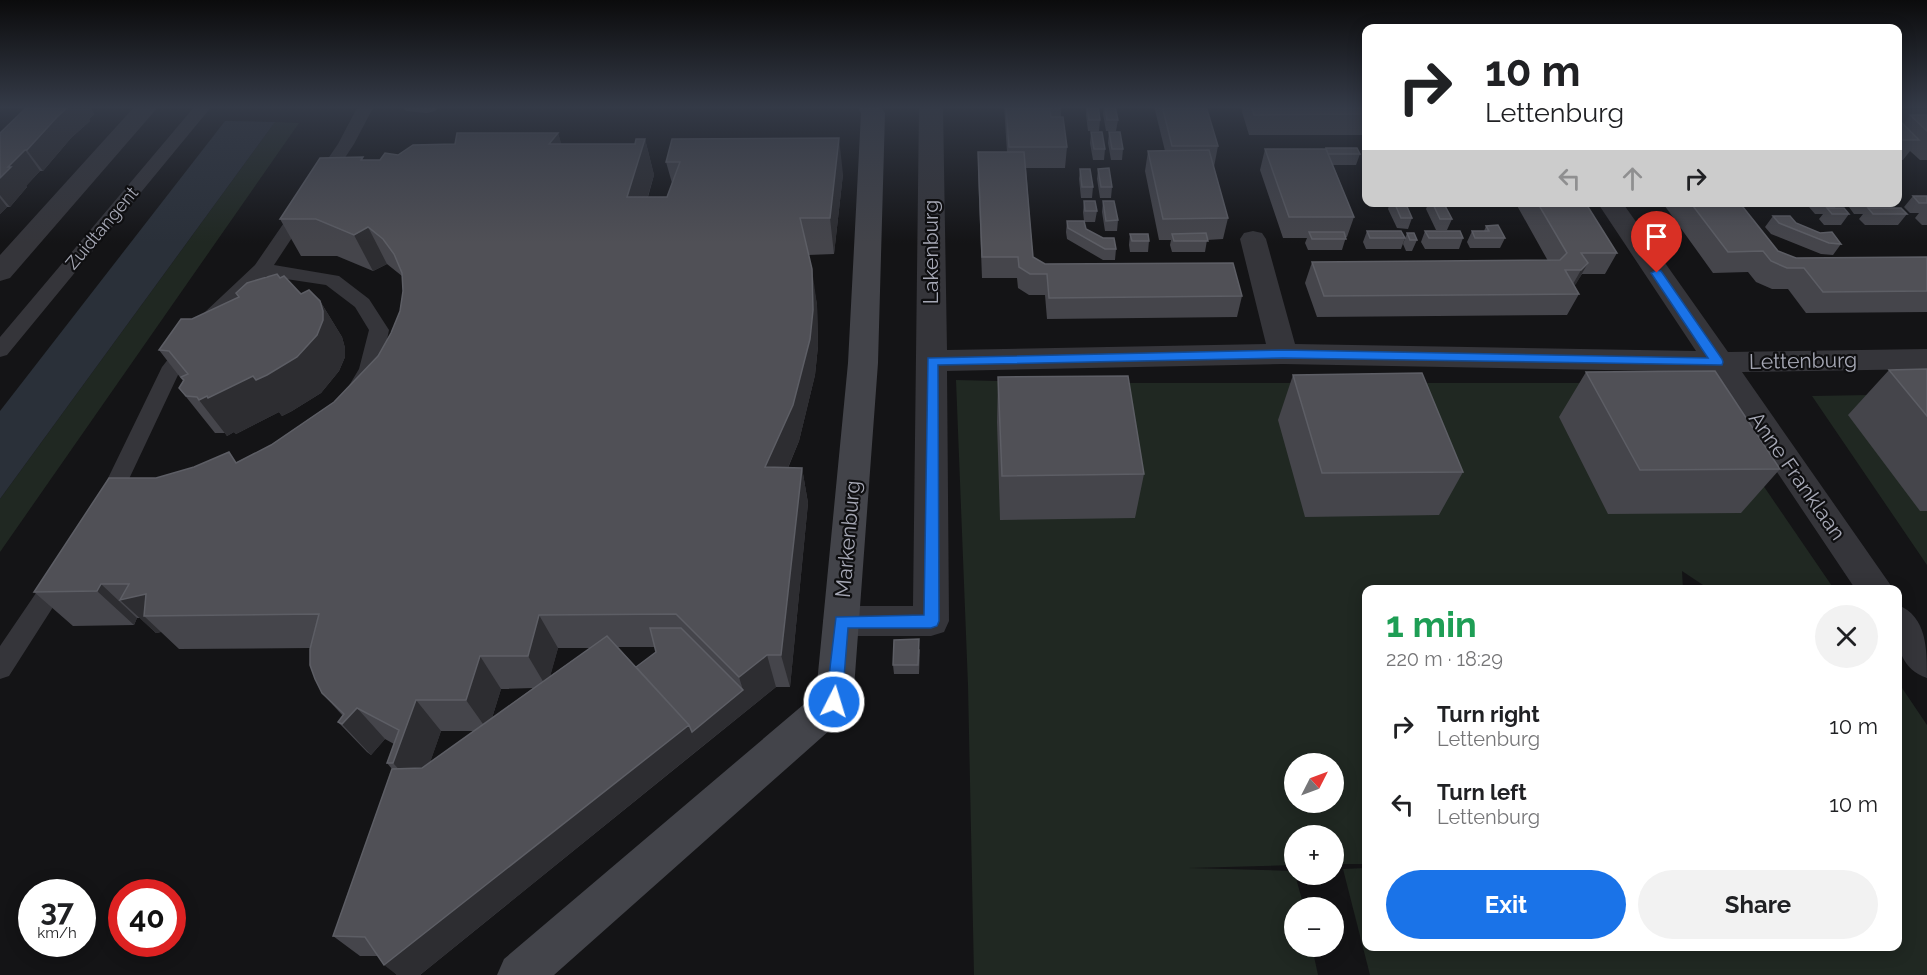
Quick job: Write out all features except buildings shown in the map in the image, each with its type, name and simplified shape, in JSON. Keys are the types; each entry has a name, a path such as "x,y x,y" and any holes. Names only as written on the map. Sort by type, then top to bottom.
{"street":[{"path":"0,272 107,152"},
{"name":"Markenburg","path":"520,975 834,702 863,363 871,152"},
{"name":"Lakenburg","path":"931,152 932,361"},
{"name":"Anne Franklaan","path":"1612,207 1873,585"},
{"path":"1253,239 1283,354"},
{"name":"Lettenburg","path":"932,361 1283,354 1717,362 1927,359"},
{"path":"841,621 931,621 932,361"},
{"path":"1902,626 1927,662"}],"lane":[{"name":"Zuidtangent","path":"0,350 166,152"},
{"path":"110,510 170,372 212,317 262,269 341,152"},
{"path":"262,269 332,280 362,303 379,330 375,353 362,384 340,407"},
{"path":"0,668 75,552"}],"shaded area":[{"path":"201,152 253,152 0,499 0,411"},
{"path":"253,152 279,152 0,552 0,499"},
{"path":"956,380 1075,383 1688,383 1702,396 1831,585 1703,585 1682,571 1683,585 1362,585 1362,864 1344,864 1344,825 1284,825 1284,865 1189,868 1284,871 1284,885 1298,885 1301,897 1284,897 1284,957 1314,957 1318,975 974,975 968,685"},
{"path":"1927,394 1927,565 1812,396"},
{"path":"1902,688 1927,725 1927,975 1370,975 1364,951 1902,951"},
{"path":"1362,868 1362,944 1344,873 1344,869"}],"route":[{"path":"834,702 841,621 931,621 932,361 1283,354 1717,362 1657,273"}]}
